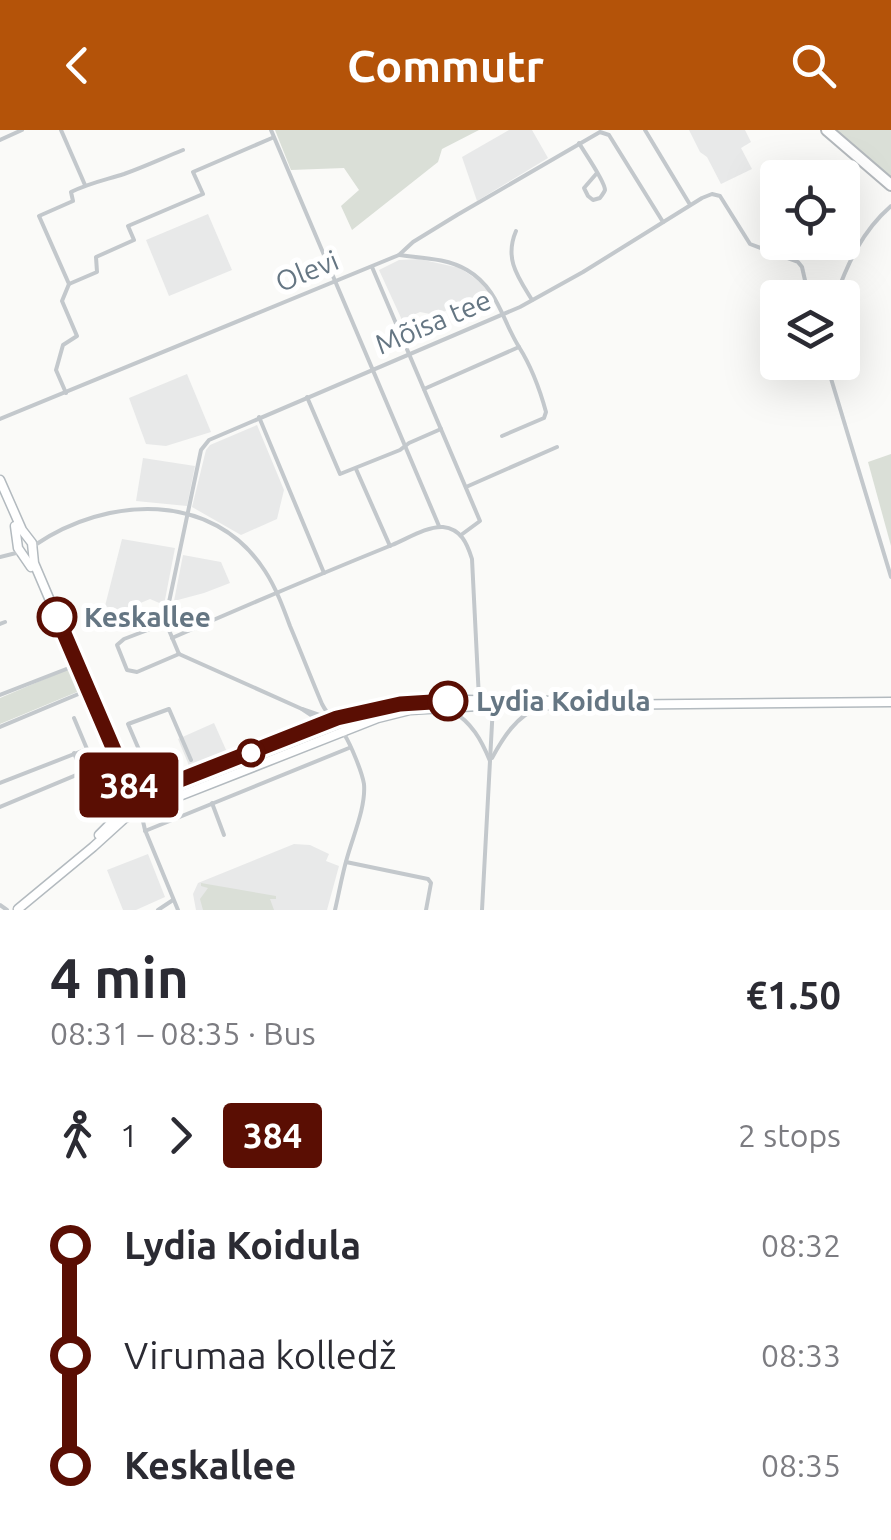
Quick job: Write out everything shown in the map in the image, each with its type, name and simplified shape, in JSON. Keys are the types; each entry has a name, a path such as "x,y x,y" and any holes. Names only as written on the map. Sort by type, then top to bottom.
{"highway":[{"path":"827,130 891,185"}],"main road":[{"path":"0,480 72,665 136,807"},
{"path":"0,490 86,690"},
{"path":"8,910 18,910 136,807 167,786 332,720 400,704 891,702"},
{"path":"136,807 401,712 479,704"},
{"path":"500,704 654,704"}],"street":[{"path":"0,140 22,130"},
{"path":"61,130 85,185"},
{"path":"271,130 441,527"},
{"path":"645,130 690,205 709,195 720,196 750,244 792,258 802,267 805,280"},
{"path":"605,132 663,222"},
{"name":"Olevi","path":"0,420 398,255 413,242 605,132"},
{"path":"66,393 56,370 63,345 77,334 62,301 69,284 97,272 96,256 134,240 128,226 203,194 193,172 274,138"},
{"path":"579,144 597,173 605,190 593,200 584,188 597,173"},
{"path":"69,284 39,216 73,201 71,192 85,185 120,176 183,150"},
{"name":"Mõisa tee","path":"188,513 202,450 208,440 532,301 690,205"},
{"path":"842,280 852,254 890,205"},
{"path":"516,232 511,262 532,301"},
{"path":"398,255 440,260 469,271 490,290 504,314 532,372 546,415 502,436"},
{"path":"372,266 480,522 461,535"},
{"path":"424,390 519,348"},
{"path":"831,380 891,578"},
{"path":"307,397 340,474 442,429"},
{"path":"259,417 324,573"},
{"path":"466,487 558,448"},
{"path":"356,469 390,546"},
{"path":"3,555 112,512 144,508 188,513 230,533 258,560 277,593 324,708 344,734 364,788 335,910"},
{"path":"188,513 166,624 180,654 332,720"},
{"path":"172,638 441,527 461,535 473,563 479,704"},
{"path":"166,624 124,639 117,645 122,660 127,670 136,672 180,654"},
{"path":"0,696 72,665 81,673"},
{"path":"0,726 86,690"},
{"path":"482,910 490,762 500,704"},
{"path":"490,762 522,718 532,710 546,707"},
{"path":"447,708 476,730 490,762"},
{"path":"0,807 140,752 128,724 169,709 191,760"},
{"path":"302,709 314,719 304,732"},
{"path":"0,783 87,749 74,718"},
{"path":"294,736 295,746 301,749"},
{"path":"145,831 350,748"},
{"path":"74,753 82,773"},
{"path":"142,772 174,761"},
{"path":"157,767 167,786"},
{"path":"92,769 107,798"},
{"path":"212,803 224,835"},
{"path":"136,807 178,910"},
{"path":"346,862 428,879 431,883 426,910"},
{"path":"158,910 173,900"},
{"path":"0,905 8,910"}],"shaded area":[{"path":"275,130 479,130 442,149 438,162 352,230 341,206 359,190 344,168 291,170"},
{"path":"509,130 532,130 548,158 477,201 462,157"},
{"path":"689,130 745,130 751,142 741,148 752,169 721,184"},
{"path":"836,130 891,130 891,177"},
{"path":"208,214 232,270 169,296 146,240"},
{"path":"419,259 460,268 490,294 435,315 420,312 402,320 379,270 399,260"},
{"path":"187,374 211,432 166,446 146,444 129,398"},
{"path":"257,425 284,490 277,519 241,535 192,507 206,450"},
{"path":"891,454 891,546 868,462"},
{"path":"143,458 195,466 187,506 136,501"},
{"path":"122,539 175,548 164,605 150,599 107,617 104,610"},
{"path":"183,555 221,562 230,583 174,601"},
{"path":"71,671 77,692 0,724 0,698"},
{"path":"214,723 227,752 190,768 178,739"},
{"path":"294,844 310,845 329,854 326,861 339,866 327,910 196,910 193,894 198,883"},
{"path":"148,854 165,897 136,910 123,910 107,870"},
{"path":"201,883 276,896 270,899 274,910 203,910 200,899 208,888"}],"bus line":[{"name":"384","path":"57,617 136,794 142,795 337,718 400,704 448,701"}],"place":[{"name":"Keskallee","path":"57,617"},
{"name":"Lydia Koidula","path":"448,701"}]}
